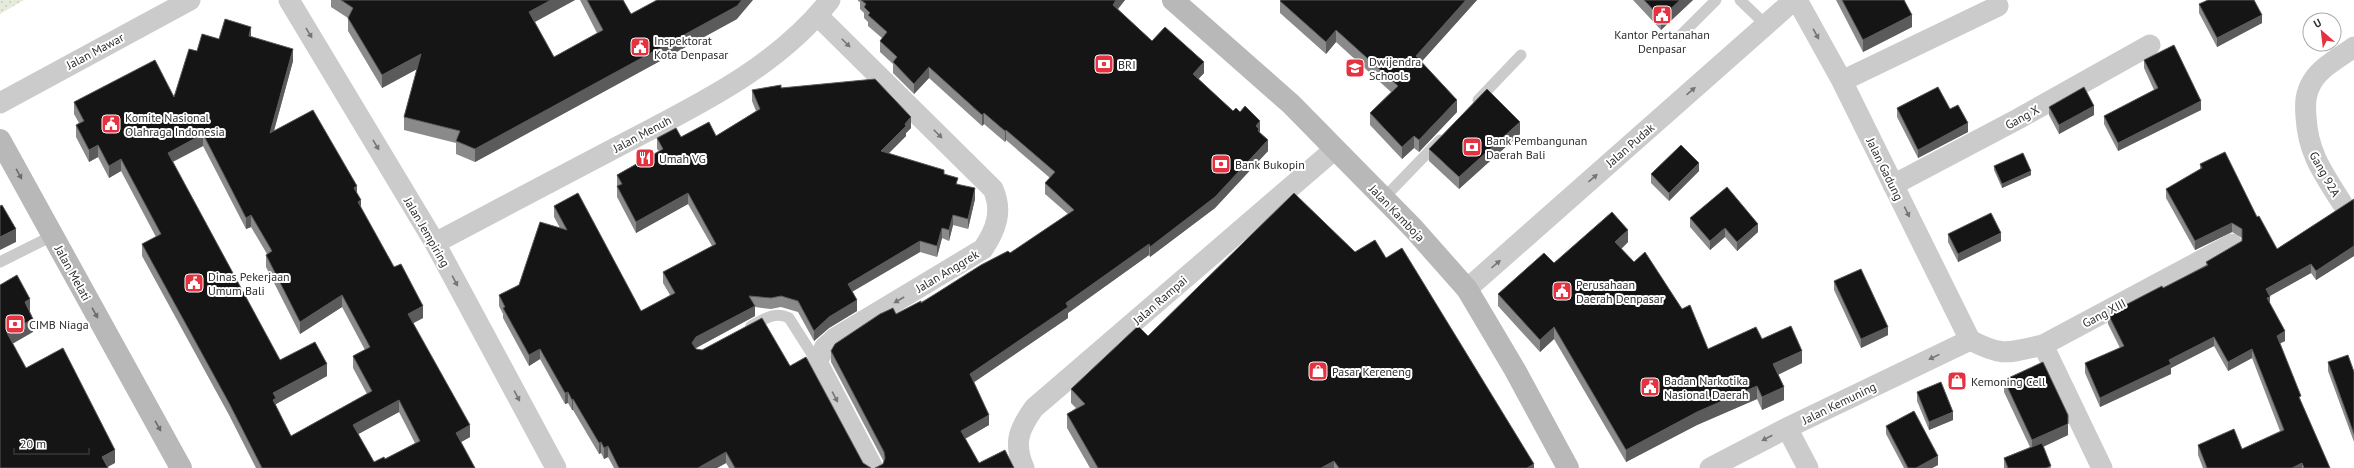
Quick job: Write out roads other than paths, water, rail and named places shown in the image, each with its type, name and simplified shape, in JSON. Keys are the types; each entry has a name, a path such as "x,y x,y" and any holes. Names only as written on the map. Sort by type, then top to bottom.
{"street":[{"name":"Jalan Mawar","path":"0,103 190,0"},
{"name":"Jalan Jempiring","path":"289,0 435,243 556,468"},
{"name":"Jalan Menuh","path":"435,243 689,109 760,66 791,43 818,16 830,0"},
{"name":"Jalan Kamboja","path":"1173,0 1291,104 1413,228 1467,290 1515,370 1568,468"},
{"name":"Jalan Pudak","path":"1467,290 1796,0"},
{"name":"Jalan Gadung","path":"1796,0 1842,81 1970,340"},
{"path":"1842,81 1998,6"},
{"name":"Jalan Anggrek","path":"817,362 825,347 835,338 983,249 996,227 998,198 993,189 818,16"},
{"name":"Gang X","path":"1893,185 2018,119 2150,45"},
{"name":"Gang 92A","path":"2342,203 2314,159 2307,137 2305,96 2313,81 2326,68 2354,47"},
{"name":"Jalan Melati","path":"0,140 181,468"},
{"name":"Jalan Rampai","path":"1024,468 1017,444 1021,426 1034,408 1335,149"},
{"name":"Gang XIII","path":"1970,340 1996,352 2012,352 2043,345 2232,244"},
{"name":"Jalan Kemuning","path":"1710,468 1787,428 1970,340"},
{"path":"2043,345 2102,468"},
{"path":"817,362 873,468"},
{"path":"1787,428 1808,468"}],"lane":[{"path":"1680,36 1716,0"},
{"path":"1740,0 1766,25"},
{"path":"1471,107 1521,55"},
{"path":"1383,198 1449,130"},
{"path":"0,262 52,236"},
{"path":"738,333 771,316 782,314 790,318 817,362"}],"place":[{"name":"Kantor Pertanahan Denpasar","path":"1662,15"},
{"name":"Inspektorat Kota Denpasar","path":"640,47"},
{"name":"BRI","path":"1104,64"},
{"name":"Dwijendra Schools","path":"1355,68"},
{"name":"Komite Nasional Olahraga Indonesia","path":"111,124"},
{"name":"Bank Pembangunan Daerah Bali","path":"1472,147"},
{"name":"Umah VG","path":"645,158"},
{"name":"Bank Bukopin","path":"1221,164"},
{"name":"Dinas Pekerjaan Umum Bali","path":"194,283"},
{"name":"Perusahaan Daerah Denpasar","path":"1562,291"},
{"name":"CIMB Niaga","path":"15,324"},
{"name":"Pasar Kereneng","path":"1318,371"},
{"name":"Kemoning Cell","path":"1957,381"},
{"name":"Badan Narkotika Nasional Daerah","path":"1650,387"}]}
